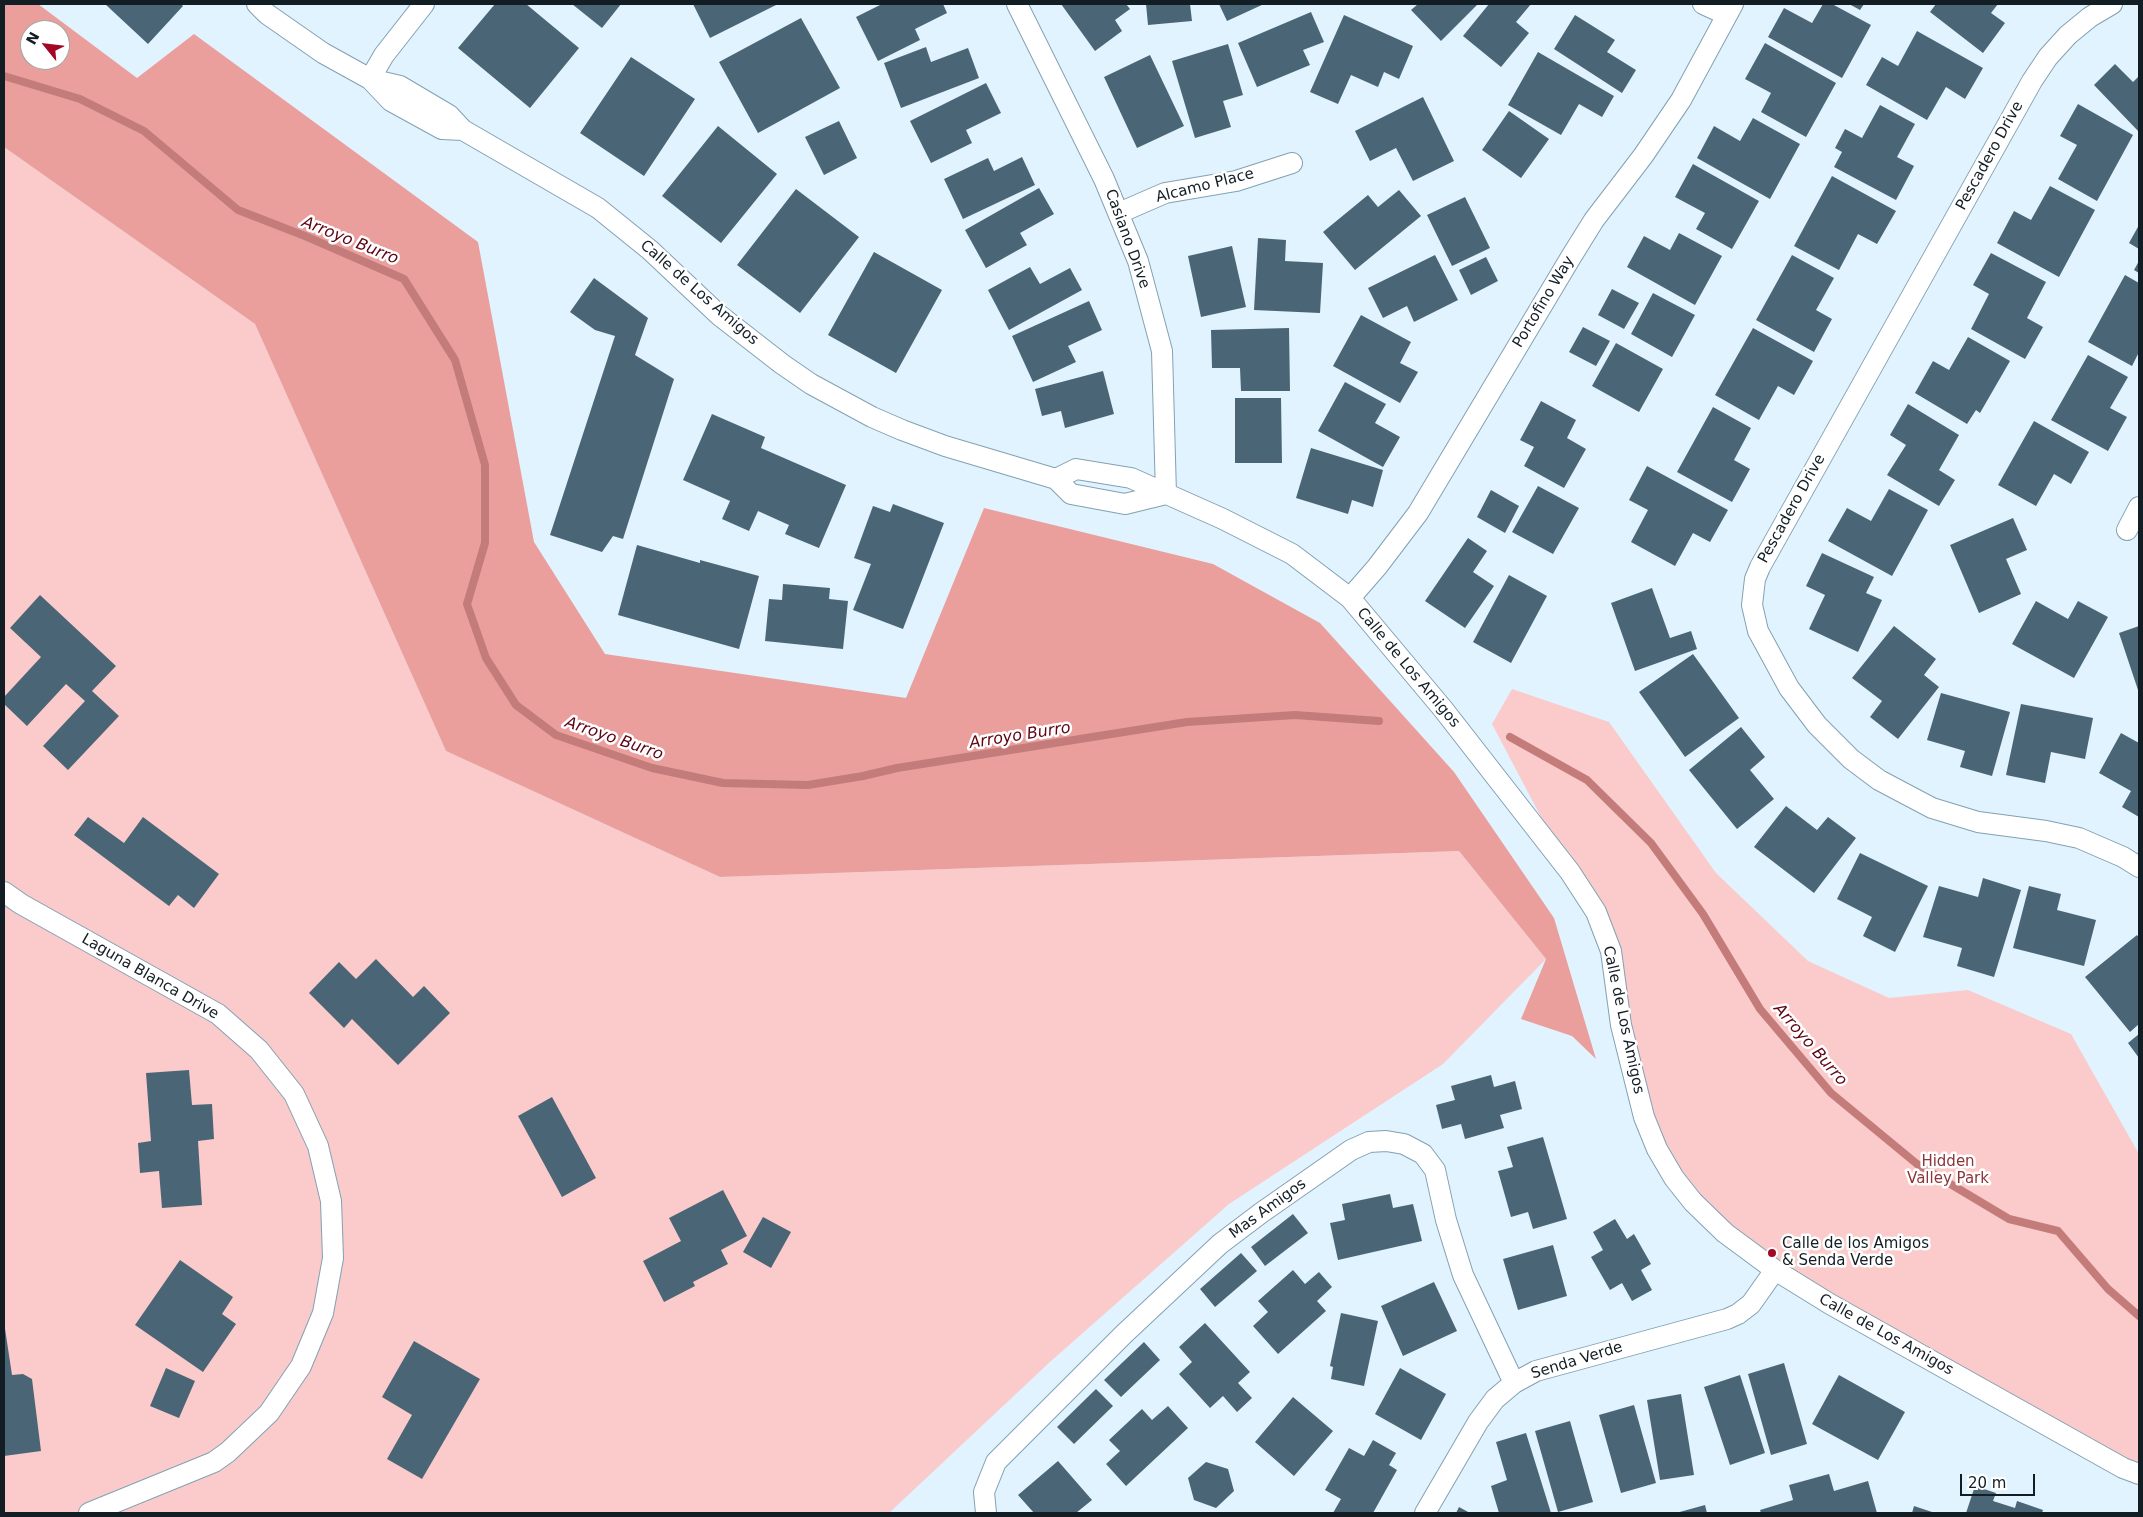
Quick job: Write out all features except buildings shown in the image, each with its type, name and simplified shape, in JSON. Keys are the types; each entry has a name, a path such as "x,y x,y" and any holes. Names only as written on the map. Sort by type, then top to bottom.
{"street":[{"name":"Calle de Los Amigos","path":"257,4 267,14 324,53 370,79 391,101 442,129 463,130 598,208 650,250 719,314 782,364 811,384 872,417 945,446 1056,479 1070,494 1126,504 1166,494"},
{"path":"370,79 384,55 424,4"},
{"name":"Casiano Drive","path":"1017,4 1104,179 1138,261 1162,351 1166,494"},
{"path":"1704,4 1730,9"},
{"name":"Pescadero Drive","path":"2112,4 2090,17 2068,35 2048,57 2032,81 1760,567 1754,586 1752,605 1758,631 1789,688 1818,725 1851,759 1879,780 1932,808 1978,822 2046,831 2079,838 2123,857 2139,867"},
{"name":"Portofino Way","path":"1350,598 1377,567 1418,513 1571,256 1594,220 1643,156 1681,100 1730,9"},
{"name":"Alcamo Place","path":"1119,213 1165,193 1236,181 1292,163"},
{"name":"Calle de Los Amigos","path":"1056,479 1076,469 1130,478 1223,519 1292,554 1350,598 1443,709 1570,872 1596,912 1611,951 1621,1025 1644,1117 1657,1148 1674,1178 1693,1202 1725,1233 1775,1270 1855,1318 2123,1468 2139,1474"},
{"path":"2127,530 2139,507"},
{"name":"Laguna Blanca Drive","path":"4,892 21,904 218,1014 259,1050 294,1094 318,1146 331,1201 333,1258 323,1313 301,1366 269,1412 228,1452 214,1462 89,1513"},
{"name":"Mas Amigos","path":"986,1513 984,1492 996,1462 1124,1334 1220,1244 1351,1150 1369,1142 1386,1141 1404,1144 1423,1154 1435,1170 1446,1220 1463,1275 1514,1383"},
{"name":"Senda Verde","path":"1425,1513 1478,1422 1495,1399 1514,1383 1536,1371 1727,1319 1738,1314 1751,1304 1775,1270"}],"green space":[{"path":"4,147 255,324 446,751 720,877 1459,851 1546,959 1443,1064 1229,1204 1051,1361 889,1513 4,1513"},
{"name":"Hidden Valley Park","path":"1512,689 1609,722 1716,873 1808,961 1889,998 1968,990 2071,1034 2139,1154 2139,1474 1725,1233 1657,1149 1610,952 1492,724"}],"shaded area":[{"path":"4,4 38,4 59,20 20,20 20,70 70,70 70,28 137,78 194,34 478,242 534,542 605,654 906,698 984,508 1213,564 1320,623 1454,772 1554,918 1596,1059 1572,1036 1521,1019 1546,959 1459,851 720,877 446,751 255,324 4,147"}],"waterway":[{"name":"Arroyo Burro","path":"4,76 80,99 144,131 238,210 305,236 404,279 455,360 485,465 485,543 467,604 486,658 516,705 556,735 652,768 723,783 808,785 897,768 1187,722 1295,715 1379,721"},
{"name":"Arroyo Burro","path":"1510,737 1587,780 1651,843 1703,914 1760,1009 1831,1093 1917,1164 2009,1219 2058,1231 2108,1289 2139,1316"}],"place":[{"name":"Calle de los Amigos & Senda Verde","path":"1772,1253"}]}
